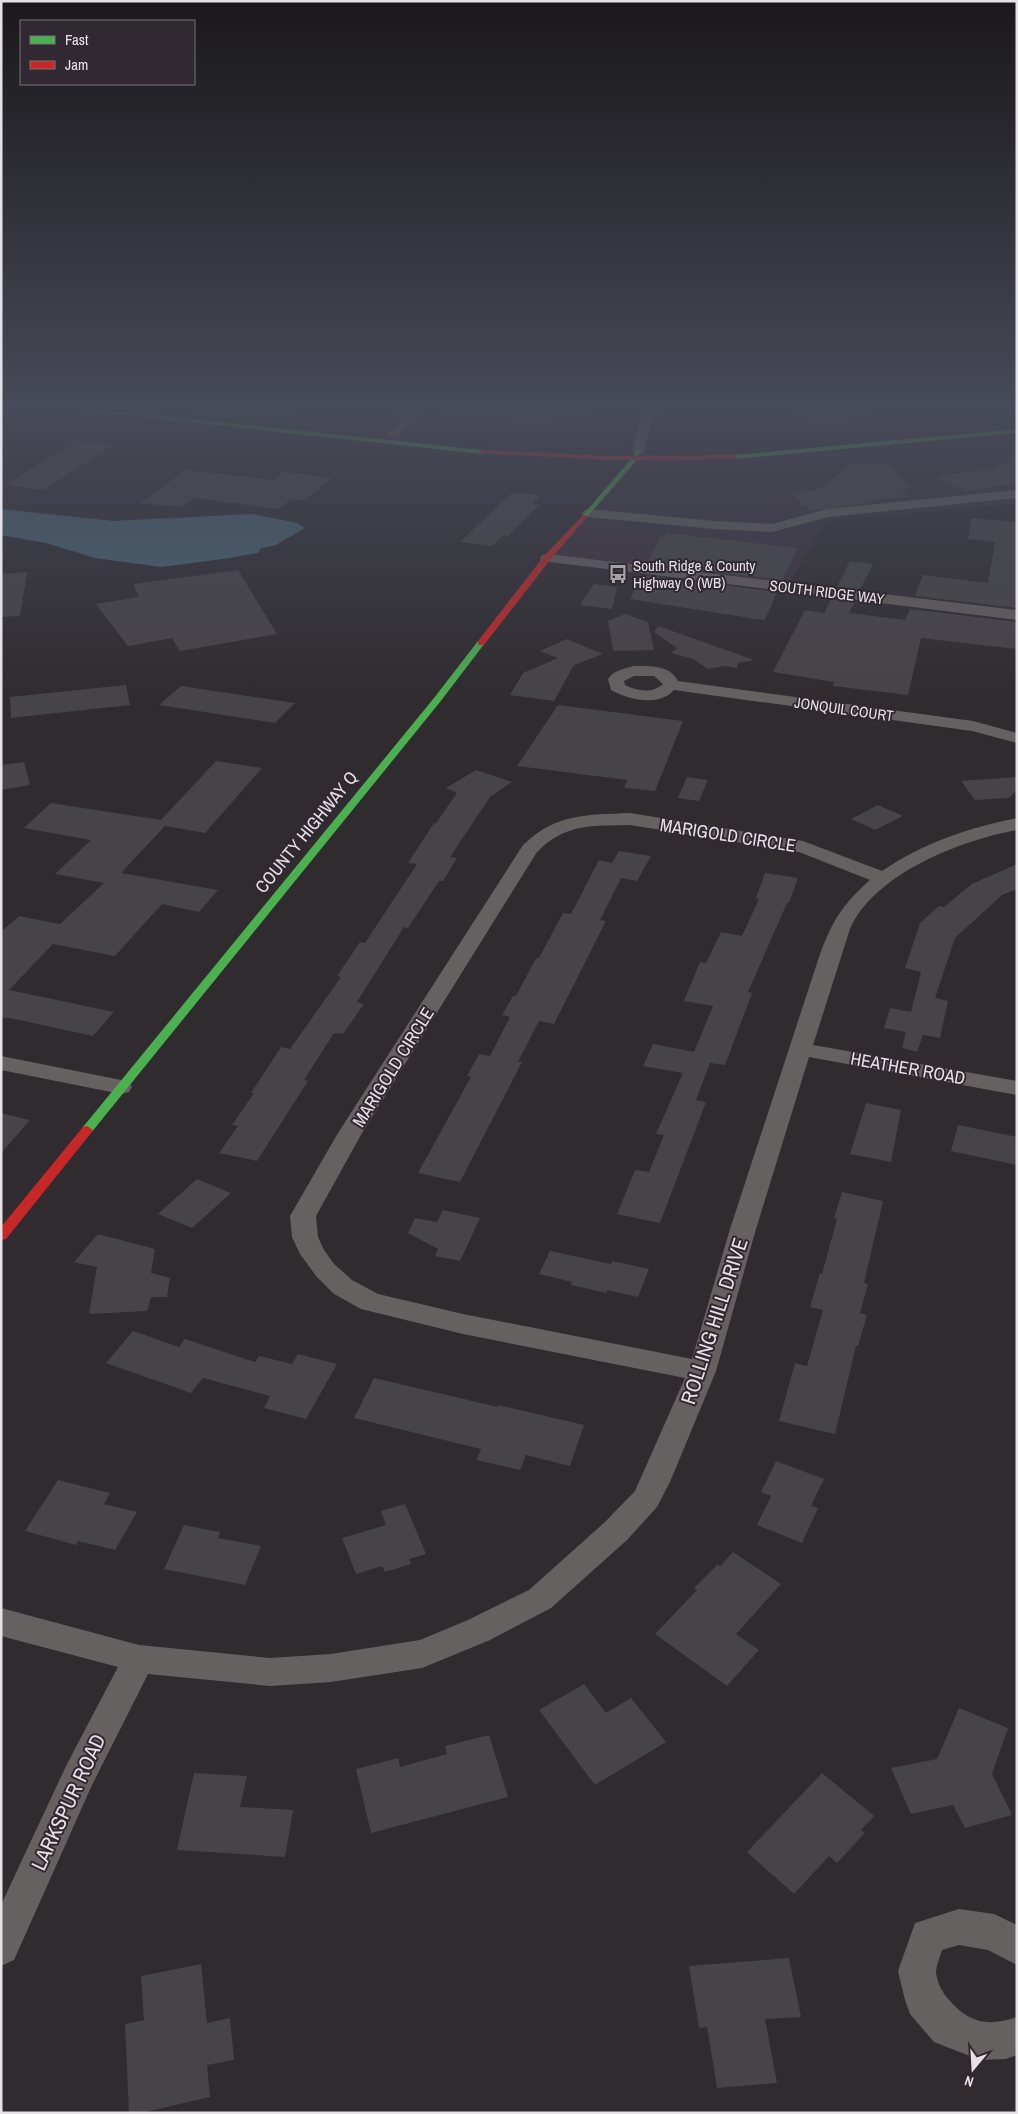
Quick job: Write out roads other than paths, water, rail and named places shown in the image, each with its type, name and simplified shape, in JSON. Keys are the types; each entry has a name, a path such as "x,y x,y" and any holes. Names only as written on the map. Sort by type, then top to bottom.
{"main road":[{"name":"COUNTY HIGHWAY Q","path":"1,1236 437,700 548,558 595,505"}],"street":[{"path":"588,513 714,526 772,528 827,513 910,505"},
{"name":"SOUTH RIDGE WAY","path":"548,558 1017,616"},
{"name":"JONQUIL COURT","path":"670,686 973,726 1017,738"},
{"name":"MARIGOLD CIRCLE","path":"702,1370 463,1324 370,1302 343,1287 325,1270 313,1254 305,1237 303,1216 350,1133 530,850 539,840 556,830 577,821 630,819 803,847 885,879"},
{"name":"ROLLING HILL DRIVE","path":"1,1622 139,1659 270,1672 331,1668 422,1654 479,1630 540,1599 616,1531 646,1499 655,1482 702,1370 800,1049 830,954 845,917 869,891 916,857 977,833 1017,824"},
{"name":"HEATHER ROAD","path":"800,1049 1017,1088"},
{"path":"1,1062 122,1087"},
{"name":"LARKSPUR ROAD","path":"1,1946 79,1775 139,1659"},
{"path":"1017,1946 994,1932 959,1927 928,1936 917,1971 924,2000 948,2028 980,2041 1006,2040 1017,2036"}],"water":[{"path":"1,509 113,521 252,514 297,523 305,528 276,545 261,548 258,553 161,567 95,558 46,543 1,535"}],"place":[{"name":"South Ridge & County Highway Q (WB)","path":"618,574"}]}
